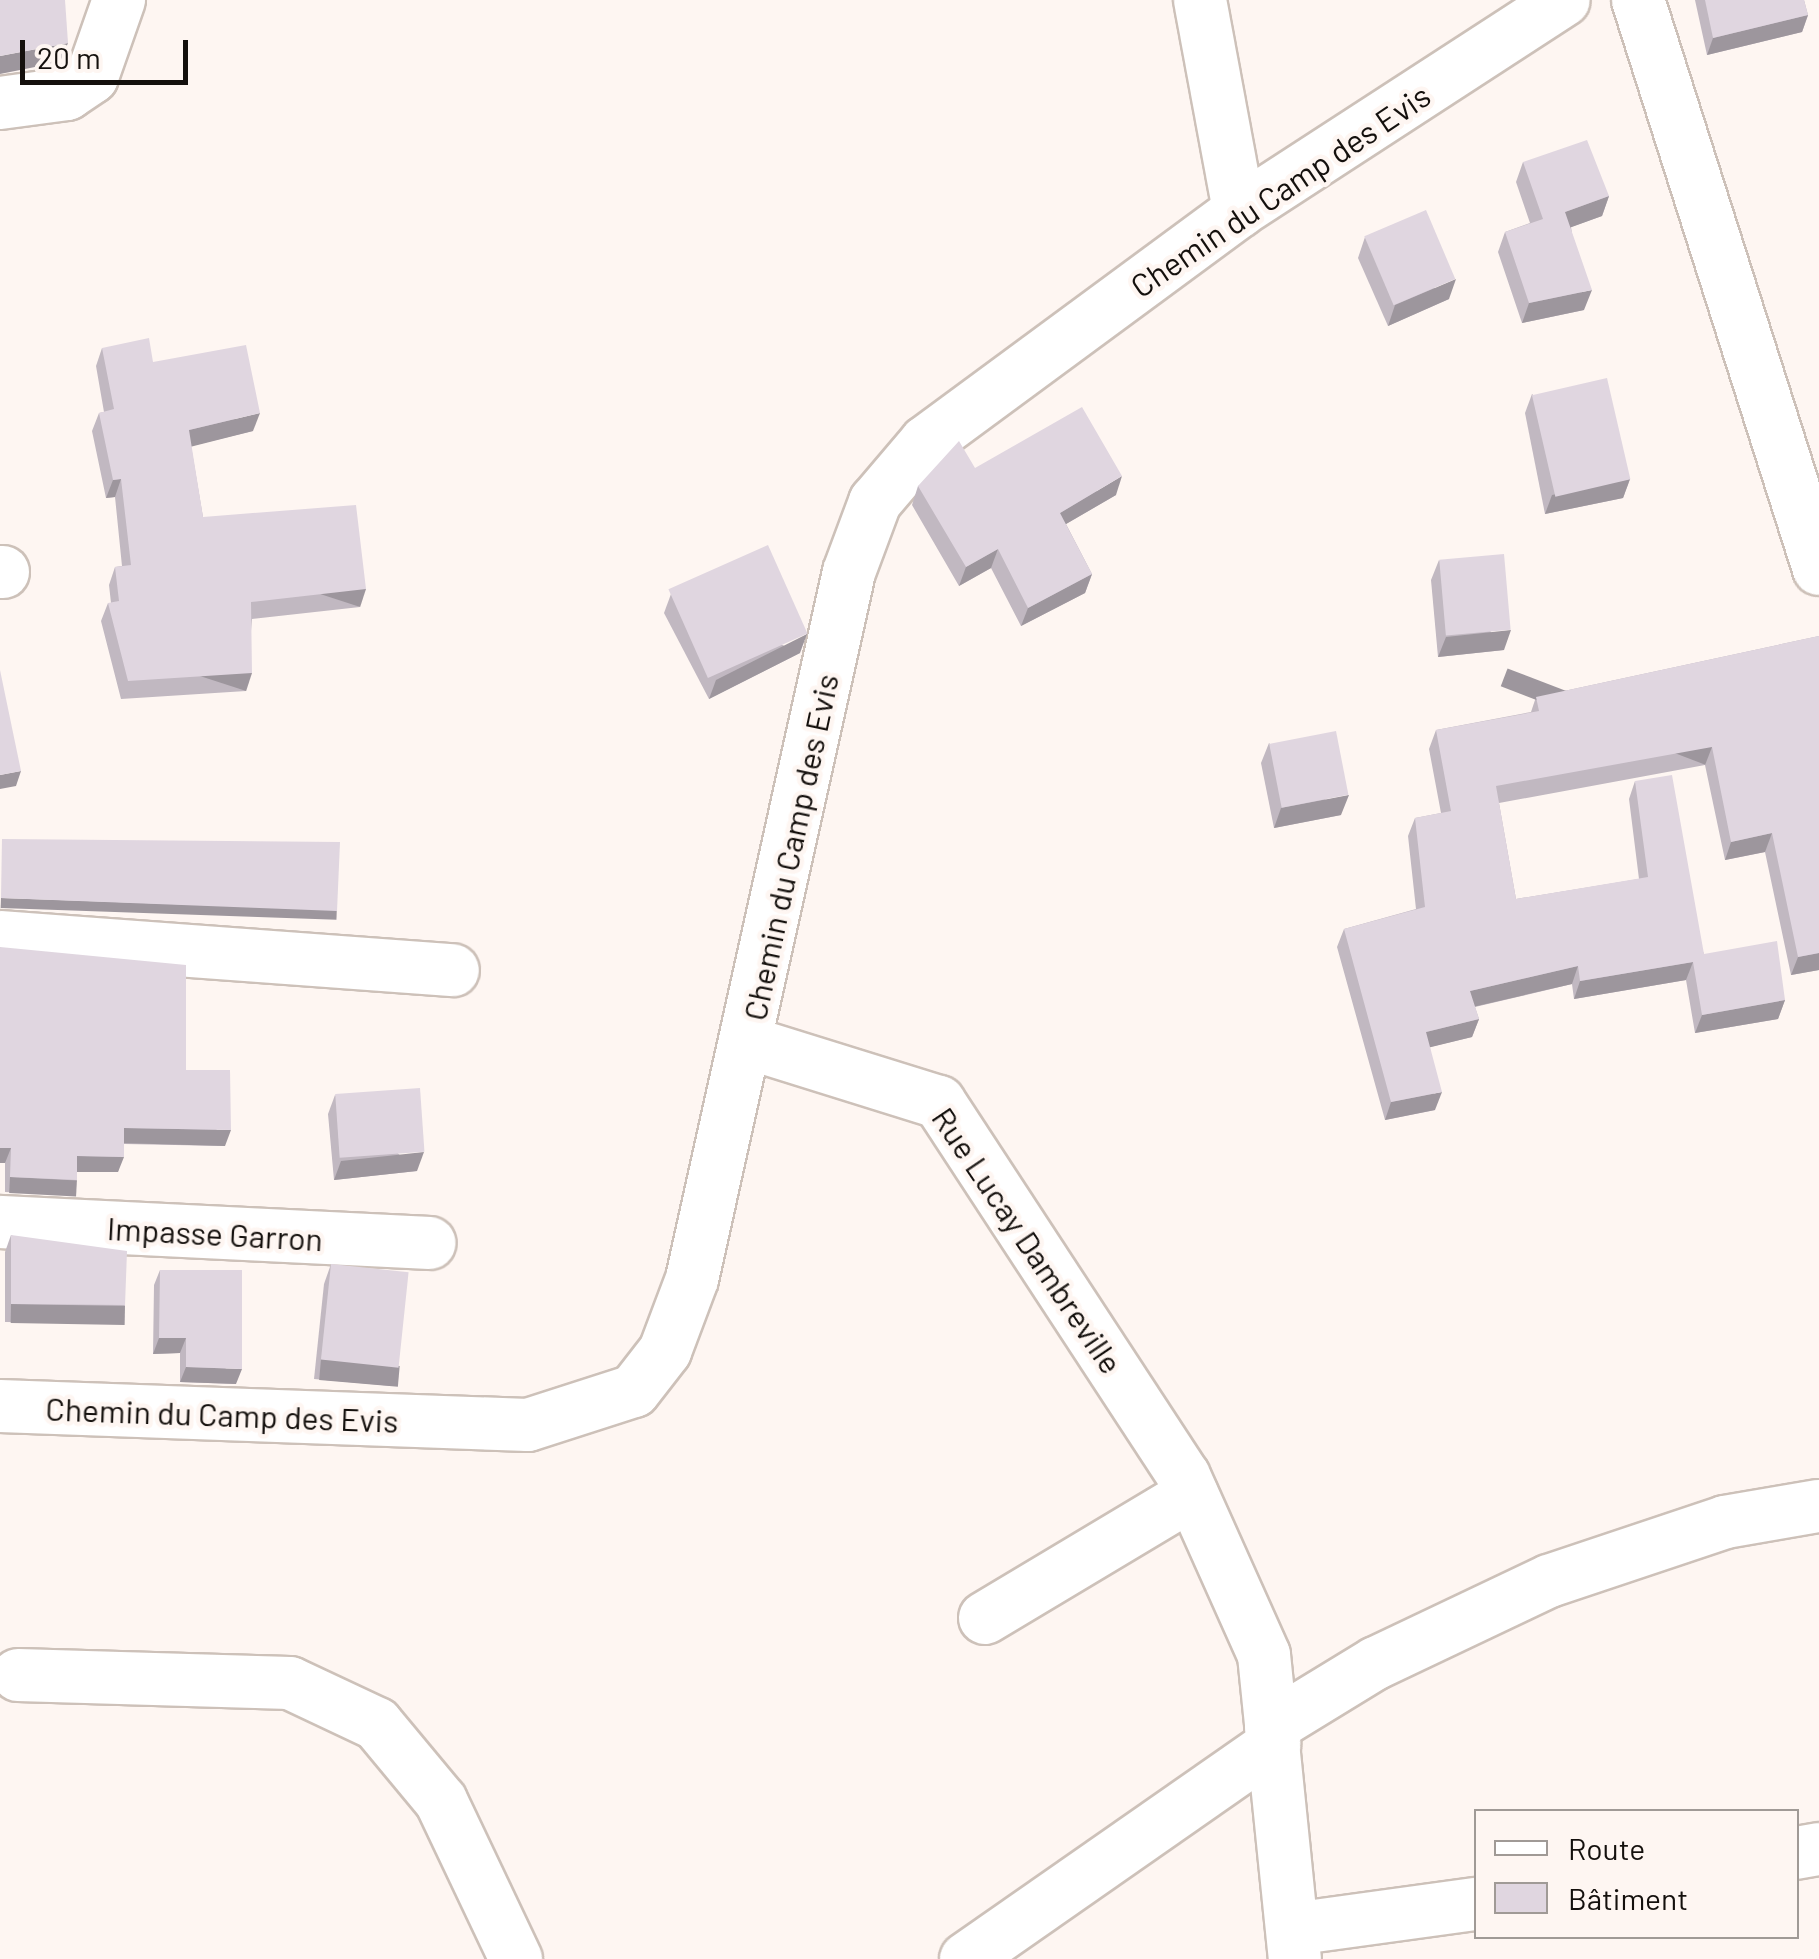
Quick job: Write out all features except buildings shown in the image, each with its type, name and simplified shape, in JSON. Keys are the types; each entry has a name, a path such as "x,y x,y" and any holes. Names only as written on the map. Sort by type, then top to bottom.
{"street":[{"path":"0,104 67,94 92,77 119,0"},
{"path":"1200,0 1238,211"},
{"name":"Chemin du Camp des Evis","path":"0,1406 528,1425 612,1406 650,1375 672,1333 749,1042 848,572 875,502 926,442 1238,211 1564,0"},
{"path":"1638,0 1819,569"},
{"path":"0,936 454,970"},
{"name":"Rue Lucay Dambreville","path":"749,1042 939,1102 1192,1494 1264,1655 1294,1944"},
{"name":"Impasse Garron","path":"0,1222 430,1243"},
{"path":"985,1618 1192,1494"},
{"path":"966,1959 1376,1662 1549,1581 1725,1522 1819,1506"},
{"path":"18,1675 290,1683 377,1724 441,1801 516,1959"},
{"path":"1294,1944 1474,1904"}]}
